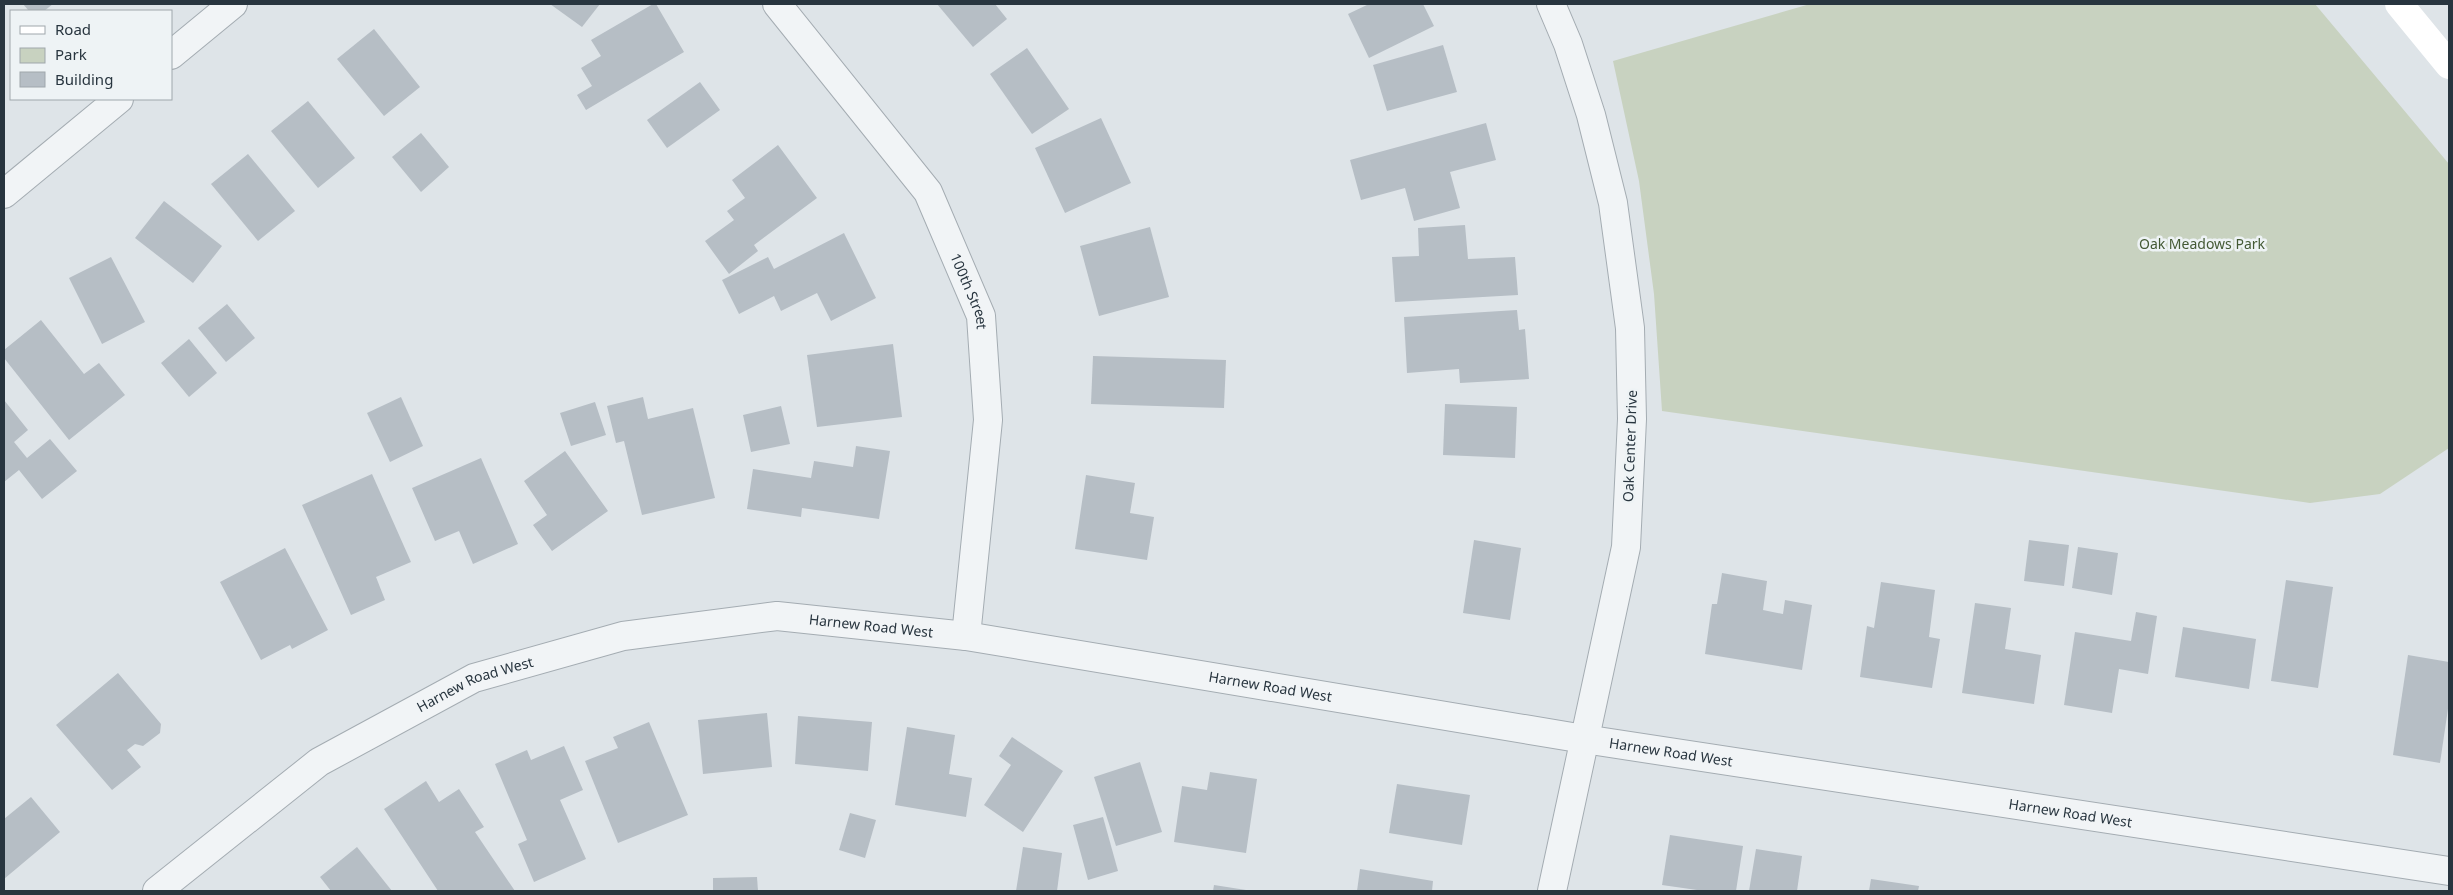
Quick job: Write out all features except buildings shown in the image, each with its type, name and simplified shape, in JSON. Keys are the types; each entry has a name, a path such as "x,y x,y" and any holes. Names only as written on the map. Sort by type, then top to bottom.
{"street":[{"path":"172,54 234,4"},
{"name":"100th Street","path":"777,4 928,192 981,316 988,420 966,636"},
{"name":"Oak Center Drive","path":"1551,4 1568,44 1588,106 1613,203 1630,328 1632,419 1626,546 1552,891"},
{"path":"2398,4 2449,65"},
{"path":"4,194 118,100"},
{"name":"Harnew Road West","path":"158,891 319,762 474,678 624,636 777,616 966,636 1584,739 2449,871"}],"green space":[{"name":"Oak Meadows Park","path":"1810,4 2315,4 2449,164 2449,448 2380,494 2310,503 1662,411 1654,294 1639,181 1613,61"}]}
